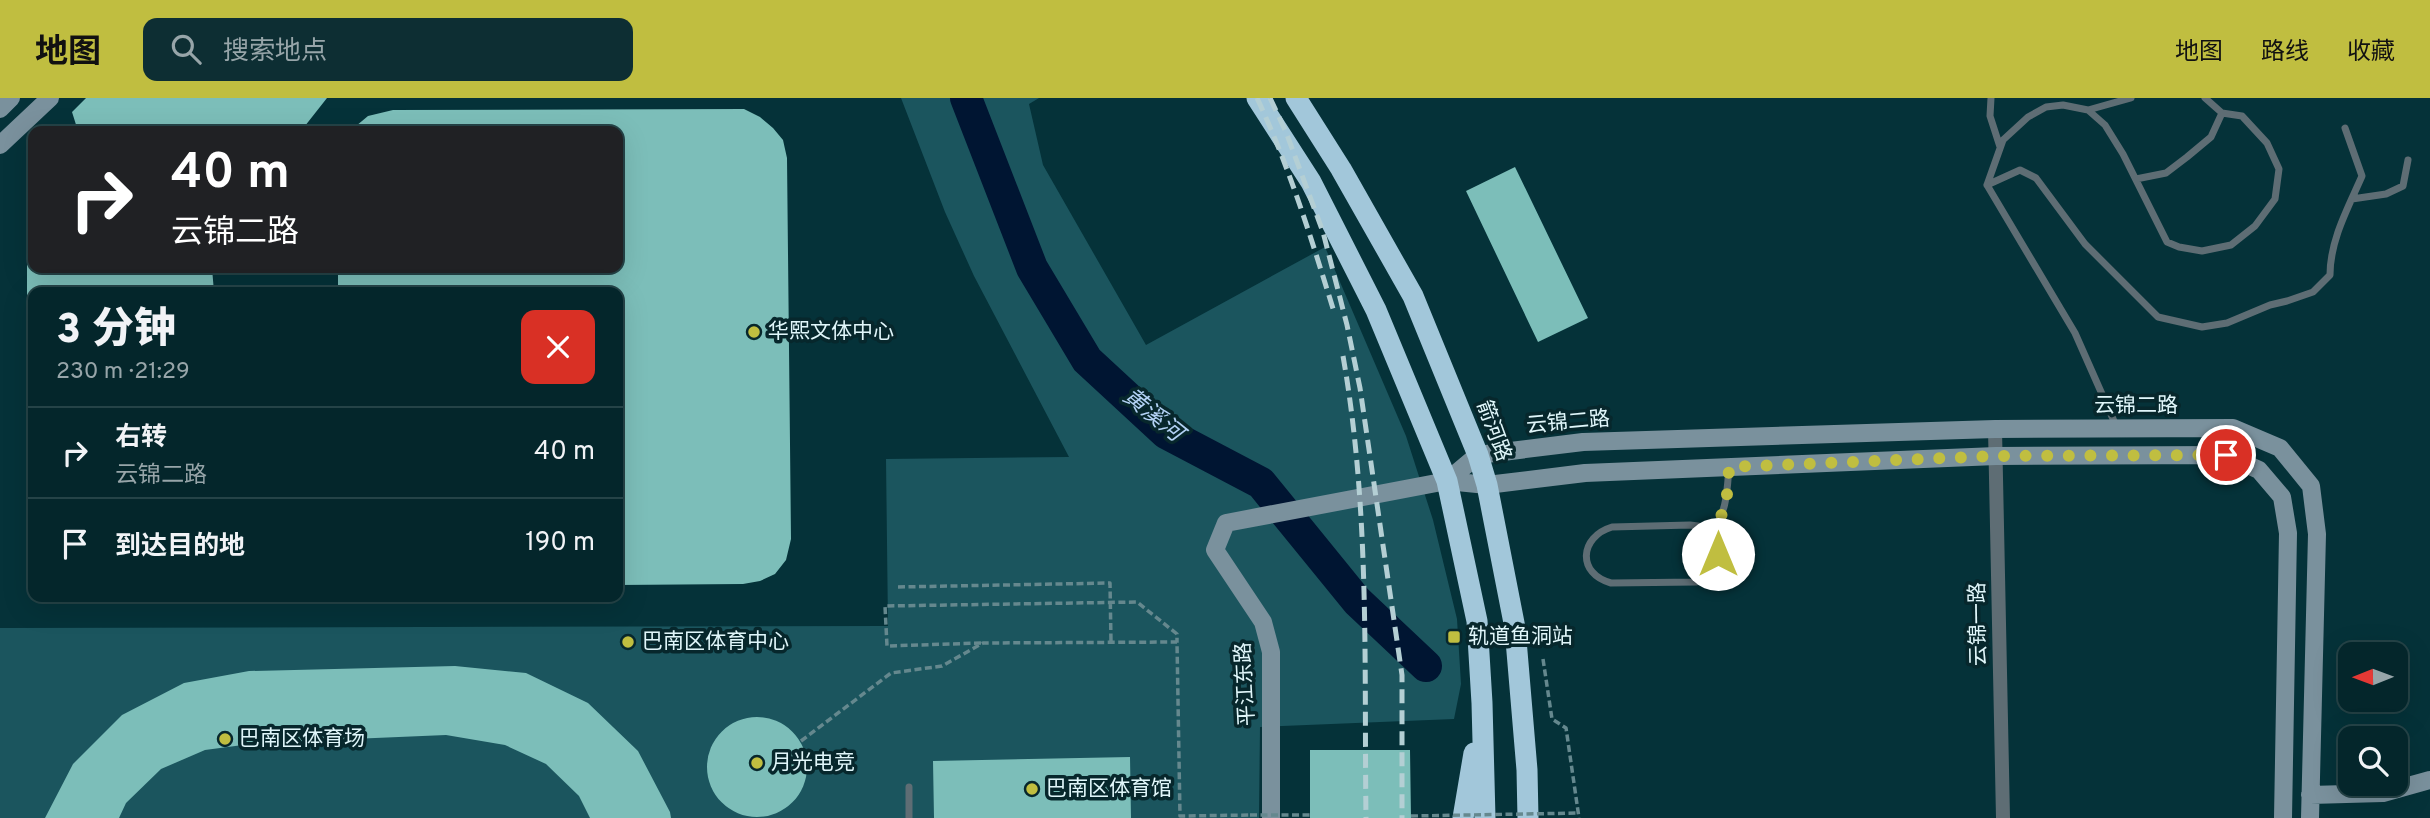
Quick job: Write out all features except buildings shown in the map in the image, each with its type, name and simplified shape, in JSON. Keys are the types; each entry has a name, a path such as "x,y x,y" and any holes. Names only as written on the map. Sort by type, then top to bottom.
{"highway":[{"path":"1257,98 1311,182 1376,310 1447,481 1477,621 1485,818"},
{"name":"箭河路","path":"1296,98 1341,169 1413,296 1478,455 1487,485 1515,628 1527,770 1528,818"},
{"path":"1463,818 1482,703"},
{"path":"1527,770 1538,818"}],"main road":[{"path":"0,109 12,98"},
{"path":"0,145 50,98"},
{"name":"云锦二路","path":"1478,455 1583,442 1996,429 2232,428 2280,448 2311,486 2317,534 2310,818"},
{"path":"1447,481 1478,455"},
{"path":"1447,481 1487,485 1584,473 1996,456 2226,455 2259,470 2282,497 2288,533 2283,818"},
{"name":"平江东路","path":"1271,818 1271,652 1264,622 1215,550 1226,523 1447,481"},
{"path":"2310,795 2383,793 2430,780"}],"street":[{"name":"云锦一路","path":"1996,429 2004,818"}],"lane":[{"path":"1992,98 1990,116 2001,148"},
{"path":"1987,185 2003,140 2028,117 2046,107 2063,105 2088,110 2131,98"},
{"path":"2088,110 2105,125 2136,179 2167,242 2202,251 2231,244 2255,226 2275,199 2279,169 2267,144 2242,116 2222,113 2205,98"},
{"path":"2136,179 2166,173 2187,157 2211,137 2222,113"},
{"path":"1987,185 2020,170 2036,178 2085,244 2158,317 2202,327 2227,323 2270,305 2313,292 2330,275 2330,256 2362,176 2345,128"},
{"path":"2351,199 2386,194 2403,186 2408,160"},
{"path":"1987,185 2075,333 2118,429"},
{"path":"1711,532 1720,521 1727,499 1729,467"},
{"path":"1689,525 1711,532 1718,554 1716,568 1707,577 1696,582 1611,583 1593,574 1586,559 1593,536 1612,527 1689,525"},
{"path":"909,787 909,818"}],"path":[{"path":"898,587 1110,583 1111,642"},
{"path":"1178,642 887,646 885,606 1137,602 1177,634 1178,642 1180,816 1310,815"},
{"path":"801,741 891,673 942,666 983,643"},
{"path":"1411,816 1579,816 1566,729 1552,719 1543,659"}],"shaded area":[{"name":"巴南区体育中心","path":"901,98 1039,98 1029,104 1043,165 1146,345 1325,247 1406,436 1433,520 1457,619 1461,684 1454,719 1260,727 1259,818 0,818 0,628 888,626 886,459 1069,457 974,276 945,212"}],"waterway":[{"name":"黄溪河","path":"966,98 1032,268 1087,360 1166,433 1261,483 1357,601 1426,666"}],"railway":[{"path":"1257,98 1290,178 1335,315"},
{"path":"1270,98 1286,132 1323,232 1360,388 1402,675 1402,818"},
{"path":"1343,356 1352,413 1362,529 1366,818"}],"place":[{"name":"华熙文体中心","path":"754,332"},
{"name":"轨道鱼洞站","path":"1454,637"},
{"name":"巴南区体育中心","path":"628,642"},
{"name":"巴南区体育场","path":"225,739"},
{"name":"月光电竞","path":"757,763"},
{"name":"巴南区体育馆","path":"1032,789"}],"route":[{"path":"1718,554 1711,532 1720,521 1727,499 1729,467 1996,456 2226,455"}]}
